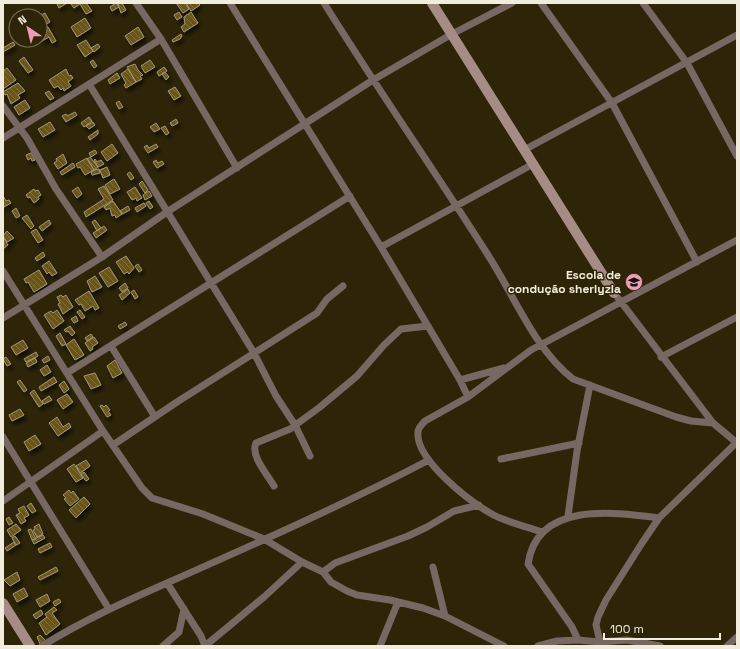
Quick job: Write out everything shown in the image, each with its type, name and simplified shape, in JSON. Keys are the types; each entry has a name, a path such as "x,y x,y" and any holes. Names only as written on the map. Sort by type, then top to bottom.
{"street":[{"path":"136,3 161,39 237,168"},
{"path":"230,3 381,247 460,380 468,397"},
{"path":"324,3 372,80 457,206 495,266 541,345 562,371 573,379 691,421 713,423"},
{"path":"432,3 620,302 713,423 737,442 659,518 600,611 596,625 600,644"},
{"path":"3,318 102,257 167,212 372,80 452,34 512,3"},
{"path":"541,3 612,104 697,262"},
{"path":"643,3 687,63 737,156"},
{"path":"524,150 612,104 737,35"},
{"path":"3,138 161,39"},
{"path":"89,84 254,352 276,396 295,425 310,456"},
{"path":"3,106 40,159 56,188 102,257"},
{"path":"381,247 533,164"},
{"path":"67,373 350,196"},
{"path":"542,532 491,514 457,488 428,460 420,445 418,431 420,427 425,422 468,397 531,350 737,240"},
{"path":"3,271 103,431 142,488 152,498 203,514 264,539 302,562 323,572 331,582 352,593 423,608 446,616 504,646"},
{"path":"113,445 254,352 317,313 327,299 343,286"},
{"path":"662,357 737,317"},
{"path":"274,486 255,454 254,447 256,443 290,429 356,376 401,329 428,326"},
{"path":"111,346 155,417"},
{"path":"460,380 478,377 508,367"},
{"path":"568,516 578,443 590,385"},
{"path":"3,501 103,431"},
{"path":"3,437 109,609"},
{"path":"501,459 578,443"},
{"path":"42,646 109,609 304,522 428,460"},
{"path":"323,572 335,563 408,536 454,511 479,505"},
{"path":"578,640 572,627 554,598 528,564 542,532 550,525 568,516 604,513 632,514 659,518"},
{"path":"167,583 201,636 205,646 264,598 302,562"},
{"path":"433,567 446,616"},
{"path":"380,646 398,602"},
{"path":"3,603 30,646"},
{"path":"162,646 179,632 184,609"},
{"path":"727,646 737,637"},
{"path":"538,646 557,641 578,640 600,644 628,640 660,646"}],"building":[{"path":"67,3 59,8 57,4"},
{"path":"86,3 92,11 86,14 80,4 74,8 71,4"},
{"path":"116,3 119,7 112,11 110,7"},
{"path":"122,3 126,10 121,13 118,4"},
{"path":"176,3 186,3 189,9 183,13"},
{"path":"186,3 198,3 200,5 191,11"},
{"path":"179,12 182,17 177,20 174,15"},
{"path":"191,12 198,23 184,32 181,27 185,24 184,17"},
{"path":"85,18 91,28 77,37 71,27"},
{"path":"48,27 56,41 52,43 49,37"},
{"path":"138,27 144,37 131,45 125,36"},
{"path":"181,34 182,36 180,39 173,42 172,40"},
{"path":"86,40 93,51 85,57 77,45"},
{"path":"98,44 100,47 94,52 91,48"},
{"path":"8,45 8,48 10,48 3,52 3,48"},
{"path":"24,57 33,70 28,73 19,61"},
{"path":"93,60 97,66 94,68 90,62"},
{"path":"150,60 155,67 145,73 141,66"},
{"path":"135,64 143,75 140,76 142,79 136,82 127,67"},
{"path":"164,67 167,71 159,76 157,72"},
{"path":"7,68 16,80 3,89 3,71"},
{"path":"66,69 69,76 71,75 73,78 68,82 71,86 64,91 63,88 61,90 58,86 54,88 49,80"},
{"path":"128,69 136,82 126,88 124,85 126,83 121,74"},
{"path":"165,72 169,77 166,80 162,74"},
{"path":"117,73 120,78 110,84 108,80"},
{"path":"18,83 25,91 18,95 20,98 11,104 7,94 5,95 3,92"},
{"path":"175,87 181,96 174,100 168,91"},
{"path":"49,91 54,98 50,100 45,93"},
{"path":"25,100 30,108 19,115 14,107"},
{"path":"119,101 123,107 119,109 116,103"},
{"path":"75,112 77,115 66,122 62,116 66,114 67,116"},
{"path":"89,117 92,121 84,127 81,123"},
{"path":"176,119 178,123 172,126 170,123"},
{"path":"50,122 55,130 43,137 38,129"},
{"path":"93,122 95,125 89,129 86,126"},
{"path":"156,123 160,129 154,132 150,127"},
{"path":"165,126 169,133 166,135 161,128"},
{"path":"98,130 98,134 90,140 88,137"},
{"path":"112,144 118,153 107,161 101,152"},
{"path":"156,144 158,147 148,153 144,147 147,145 149,148"},
{"path":"95,150 97,153 91,157 89,153"},
{"path":"31,153 35,160 32,161 31,158 28,160 26,155"},
{"path":"63,154 67,163 58,169 54,163 57,161 56,159"},
{"path":"90,157 98,167 94,170 87,159"},
{"path":"87,158 94,170 85,175 76,164"},
{"path":"95,159 97,162 101,160 104,164 98,167 94,160"},
{"path":"156,160 158,163 162,161 164,164 157,168 153,162"},
{"path":"73,163 75,167 62,175 60,172"},
{"path":"107,167 110,175 103,178 100,170"},
{"path":"99,169 100,173 92,175 91,171"},
{"path":"130,172 134,178 131,180 127,174"},
{"path":"114,179 120,189 110,194 105,185"},
{"path":"142,181 148,190 145,193 139,184"},
{"path":"104,186 113,200 86,217 84,212 104,199 98,189"},
{"path":"78,187 82,194 77,198 72,191"},
{"path":"135,187 142,198 137,201 136,198 132,200 127,192"},
{"path":"34,189 35,191 38,190 41,195 34,203 30,197 28,198 26,195"},
{"path":"149,191 152,196 145,200 143,195"},
{"path":"3,196 6,201 9,200 11,203 4,207"},
{"path":"113,201 122,214 116,218 115,215 112,216 110,208 106,210 104,207"},
{"path":"149,201 153,207 150,209 146,203"},
{"path":"144,203 146,206 137,212 135,208"},
{"path":"128,206 130,210 122,214 120,211"},
{"path":"16,208 20,216 16,218 12,211"},
{"path":"27,215 34,226 31,229 22,218"},
{"path":"49,220 51,224 42,231 39,227"},
{"path":"95,220 101,228 97,231 92,222"},
{"path":"104,226 107,230 96,238 93,233"},
{"path":"36,229 43,240 38,243 31,232"},
{"path":"7,231 14,238 7,242 3,236"},
{"path":"3,237 8,245 3,249 4,244"},
{"path":"43,252 45,256 37,261 35,258"},
{"path":"126,256 134,268 129,274 127,272 124,274 116,262"},
{"path":"49,261 57,273 52,276 49,272 47,274 42,266"},
{"path":"138,264 142,270 139,272 135,266"},
{"path":"109,267 118,281 108,287 99,273"},
{"path":"39,270 47,284 34,292 28,282 26,283 24,279"},
{"path":"95,276 102,287 92,292 87,281"},
{"path":"125,283 128,288 122,292 119,288"},
{"path":"128,289 130,293 122,300 119,295"},
{"path":"134,290 138,297 135,299 131,292"},
{"path":"89,291 99,308 95,310 93,306 85,311 81,304 79,305 75,300"},
{"path":"61,295 63,297 66,295 73,307 63,314 58,304 60,303 57,297"},
{"path":"57,310 64,321 53,329 44,315 51,311 53,313"},
{"path":"80,310 85,317 82,319 77,312"},
{"path":"76,316 78,321 74,323 71,319"},
{"path":"125,322 127,325 120,329 118,326"},
{"path":"70,326 75,333 72,336 68,331 66,332 64,330"},
{"path":"60,333 66,344 62,346 56,336"},
{"path":"91,334 93,337 87,341 85,338"},
{"path":"94,337 98,343 92,347 93,349 90,351 85,343"},
{"path":"74,339 84,355 75,360 66,345"},
{"path":"23,340 28,348 16,355 11,347"},
{"path":"36,352 38,356 26,362 24,359"},
{"path":"48,356 50,360 44,363 42,360"},
{"path":"6,357 11,364 7,366 3,359"},
{"path":"35,358 37,362 28,367 26,363"},
{"path":"115,360 122,373 113,378 107,366"},
{"path":"47,365 51,372 44,376 40,370"},
{"path":"95,373 101,385 91,389 84,376"},
{"path":"54,377 57,382 41,391 39,387"},
{"path":"20,380 27,390 24,392 17,382"},
{"path":"64,381 69,389 64,393 59,385"},
{"path":"34,390 43,404 39,407 30,393"},
{"path":"67,394 73,402 63,409 57,400"},
{"path":"49,396 52,400 44,404 42,401"},
{"path":"102,405 104,407 106,405 110,410 108,411 111,415 107,417 100,406"},
{"path":"20,409 24,415 12,421 9,415"},
{"path":"57,417 63,427 69,423 71,427 58,436 49,423"},
{"path":"35,435 41,444 29,451 24,442"},
{"path":"86,460 90,466 80,473 76,466"},
{"path":"74,464 83,478 76,482 67,469"},
{"path":"84,472 89,479 86,481 81,474"},
{"path":"69,490 71,493 73,491 79,499 70,506 64,499 66,498 63,495"},
{"path":"84,497 90,504 76,518 69,510"},
{"path":"31,503 36,511 32,513 27,506"},
{"path":"24,506 29,515 24,518 26,521 21,524 16,515 20,513 18,509"},
{"path":"9,517 13,523 9,525 6,519"},
{"path":"16,524 21,530 11,537 7,530"},
{"path":"39,524 43,534 37,537 33,530 35,529 34,527"},
{"path":"31,529 36,539 32,540 28,530"},
{"path":"43,535 45,538 34,544 32,540"},
{"path":"15,536 20,543 16,545 12,538"},
{"path":"14,542 16,545 7,551 5,548"},
{"path":"50,543 52,547 40,553 38,549"},
{"path":"56,567 58,571 40,580 38,577"},
{"path":"17,572 20,580 10,586 4,580"},
{"path":"24,588 28,596 17,602 13,594"},
{"path":"47,594 50,601 40,607 36,600"},
{"path":"59,599 61,602 55,606 53,602"},
{"path":"54,607 57,610 52,613 60,624 46,635 39,623 47,617 45,614"},
{"path":"41,610 43,614 36,619 33,615"},
{"path":"40,635 47,642 41,646 37,637"}],"place":[{"name":"Escola de condução sherlyzia","path":"634,282"}]}
